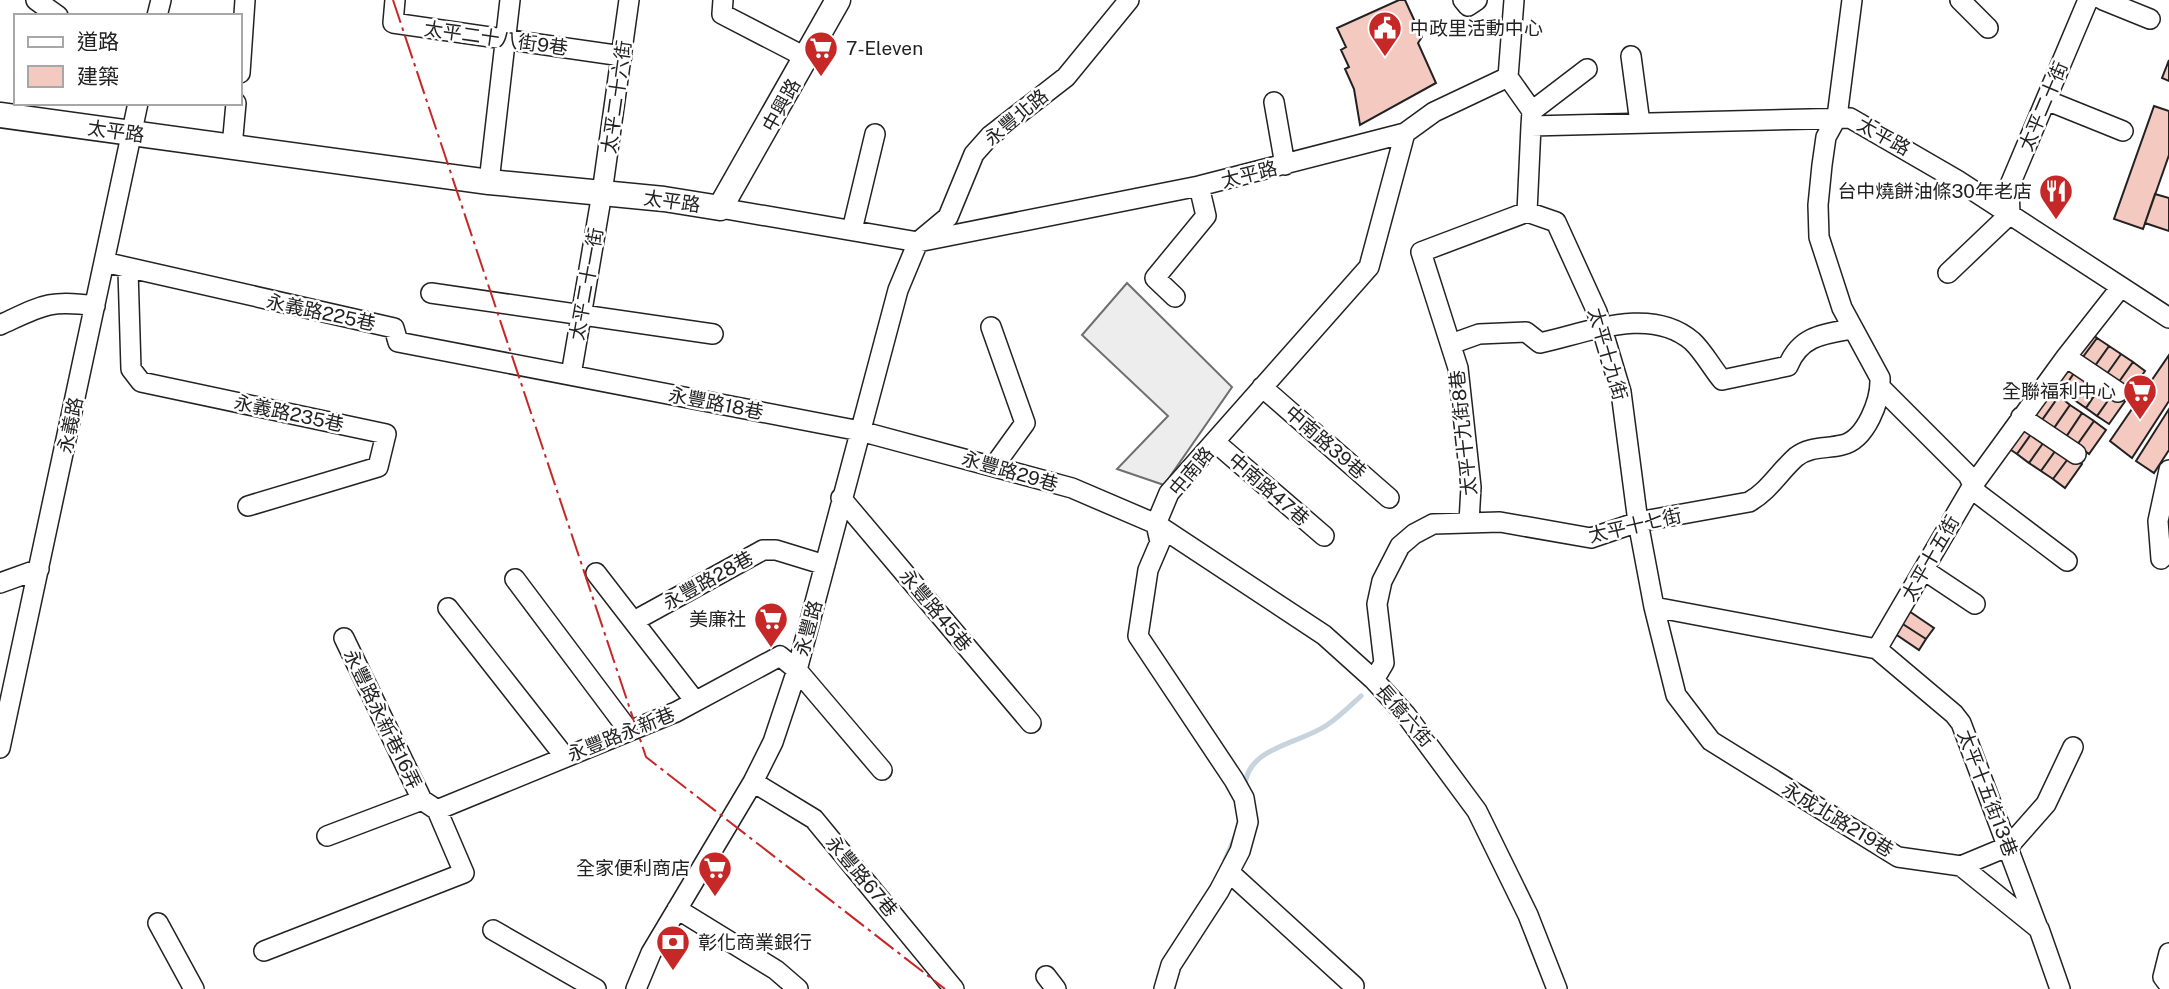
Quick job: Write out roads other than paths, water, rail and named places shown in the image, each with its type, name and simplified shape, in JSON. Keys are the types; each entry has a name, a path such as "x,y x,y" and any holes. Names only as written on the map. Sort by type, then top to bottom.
{"main road":[{"name":"中興路","path":"720,208 838,0"},
{"name":"太平路","path":"0,115 489,182 720,208"}],"street":[{"path":"36,0 55,14"},
{"path":"242,44 245,0"},
{"name":"太平二十八街9巷","path":"395,0 393,23 622,56"},
{"path":"489,182 510,0"},
{"name":"太平二十六街","path":"602,193 629,0"},
{"path":"723,0 722,14 807,58"},
{"name":"永豐北路","path":"918,242 948,217 974,154 990,136 1066,76 1129,0"},
{"path":"1463,0 1468,6 1476,0"},
{"path":"1514,0 1508,77 1532,119 1527,212"},
{"path":"1852,0 1837,117 1826,137 1822,165 1818,205 1819,237 1824,259 1852,329 1874,367 1880,387 1968,475 1977,493 2067,561"},
{"path":"1960,0 1988,28"},
{"name":"太平二十街","path":"2010,214 2009,187 2088,0"},
{"path":"2103,0 2150,19"},
{"path":"1631,56 1640,123"},
{"path":"1532,119 1587,69"},
{"name":"太平路","path":"720,208 918,242 1199,186 1405,133 1425,117 1508,77"},
{"path":"2046,100 2123,131"},
{"path":"1274,102 1285,165"},
{"path":"123,105 132,133"},
{"name":"永義路","path":"0,747 138,105"},
{"path":"232,147 236,105"},
{"name":"太平路","path":"1532,119 1640,123 1850,118 1873,128 2169,318"},
{"name":"中南路","path":"1164,989 1171,965 1229,872 1248,822 1244,798 1138,635 1148,570 1160,542 1156,524 1169,494 1369,267 1405,133"},
{"path":"852,230 875,134"},
{"path":"1175,297 1155,278 1206,216 1199,186"},
{"name":"太平二十一街","path":"571,375 602,193"},
{"name":"太平十九街8巷","path":"1469,522 1471,487 1461,414 1460,382 1451,344 1421,253 1527,212"},
{"name":"太平十九街","path":"1527,212 1556,222 1603,329 1621,392 1638,522 1654,607"},
{"path":"1948,273 2010,214"},
{"name":"永豐路","path":"636,989 651,953 753,782 773,741 797,670 898,290 918,242"},
{"name":"永義路225巷","path":"104,262 128,270 394,328 398,342 571,375"},
{"name":"永義路235巷","path":"128,270 131,369 141,382 386,434 378,467 248,506"},
{"name":"太平十五街","path":"1878,649 1973,485 2021,417 2121,287"},
{"path":"431,293 713,334"},
{"path":"0,325 45,303 95,306"},
{"path":"1451,344 1479,334 1526,332 1541,343 1643,322 1671,329 1692,342 1722,380 1788,366 1795,348 1812,339 1852,329"},
{"path":"991,327 1024,423 994,466"},
{"path":"2066,357 2118,392"},
{"name":"永豐路18巷","path":"571,375 860,431"},
{"name":"中南路39巷","path":"1262,387 1389,498"},
{"name":"太平十七街","path":"1374,680 1384,663 1377,604 1382,581 1400,546 1414,534 1433,524 1500,522 1591,538 1638,522 1749,502 1762,495 1797,457 1807,451 1853,441 1872,411 1880,387"},
{"path":"2021,417 2076,454"},
{"name":"永豐路29巷","path":"860,431 1072,488 1156,524"},
{"name":"中南路47巷","path":"1215,442 1324,536"},
{"path":"2161,559 2158,521 2169,470"},
{"name":"永豐路45巷","path":"841,498 1031,723"},
{"name":"長億六街","path":"1156,524 1281,604 1324,635 1374,680 1432,746 1477,811 1528,915 1557,989"},
{"name":"永豐路28巷","path":"634,621 764,550 776,550 825,565"},
{"path":"0,583 39,569"},
{"path":"1924,570 1975,604"},
{"path":"596,573 695,701"},
{"path":"515,579 629,732"},
{"path":"1654,607 1878,649"},
{"name":"永成北路219巷","path":"1654,607 1676,695 1711,741 1898,857 1961,866"},
{"path":"448,608 565,757"},
{"name":"永豐路永新巷16弄","path":"344,638 430,805"},
{"name":"太平十五街13巷","path":"1878,649 1961,723 2039,929"},
{"name":"永豐路永新巷","path":"327,836 430,805 629,732 780,656 797,670"},
{"path":"797,670 882,770"},
{"path":"2060,989 2039,929 1961,866 2009,846 2046,804 2073,747"},
{"name":"永豐路67巷","path":"753,782 814,819 954,989"},
{"path":"264,951 464,873 430,805"},
{"path":"1229,872 1354,986"},
{"path":"677,909 776,970 798,989"},
{"path":"158,923 194,989"},
{"path":"493,930 596,989"},
{"path":"2169,953 2163,976 2169,985"}],"waterway":[{"path":"1245,787 1254,763 1264,755 1327,725 1361,696"},
{"path":"1225,860 1235,837"}],"place":[{"name":"中政里活動中心","path":"1385,58"},
{"name":"7-Eleven","path":"821,78"},
{"name":"台中燒餅油條30年老店","path":"2056,221"},
{"name":"全聯福利中心","path":"2140,421"},
{"name":"美廉社","path":"771,649"},
{"name":"全家便利商店","path":"715,898"},
{"name":"彰化商業銀行","path":"673,972"}]}
